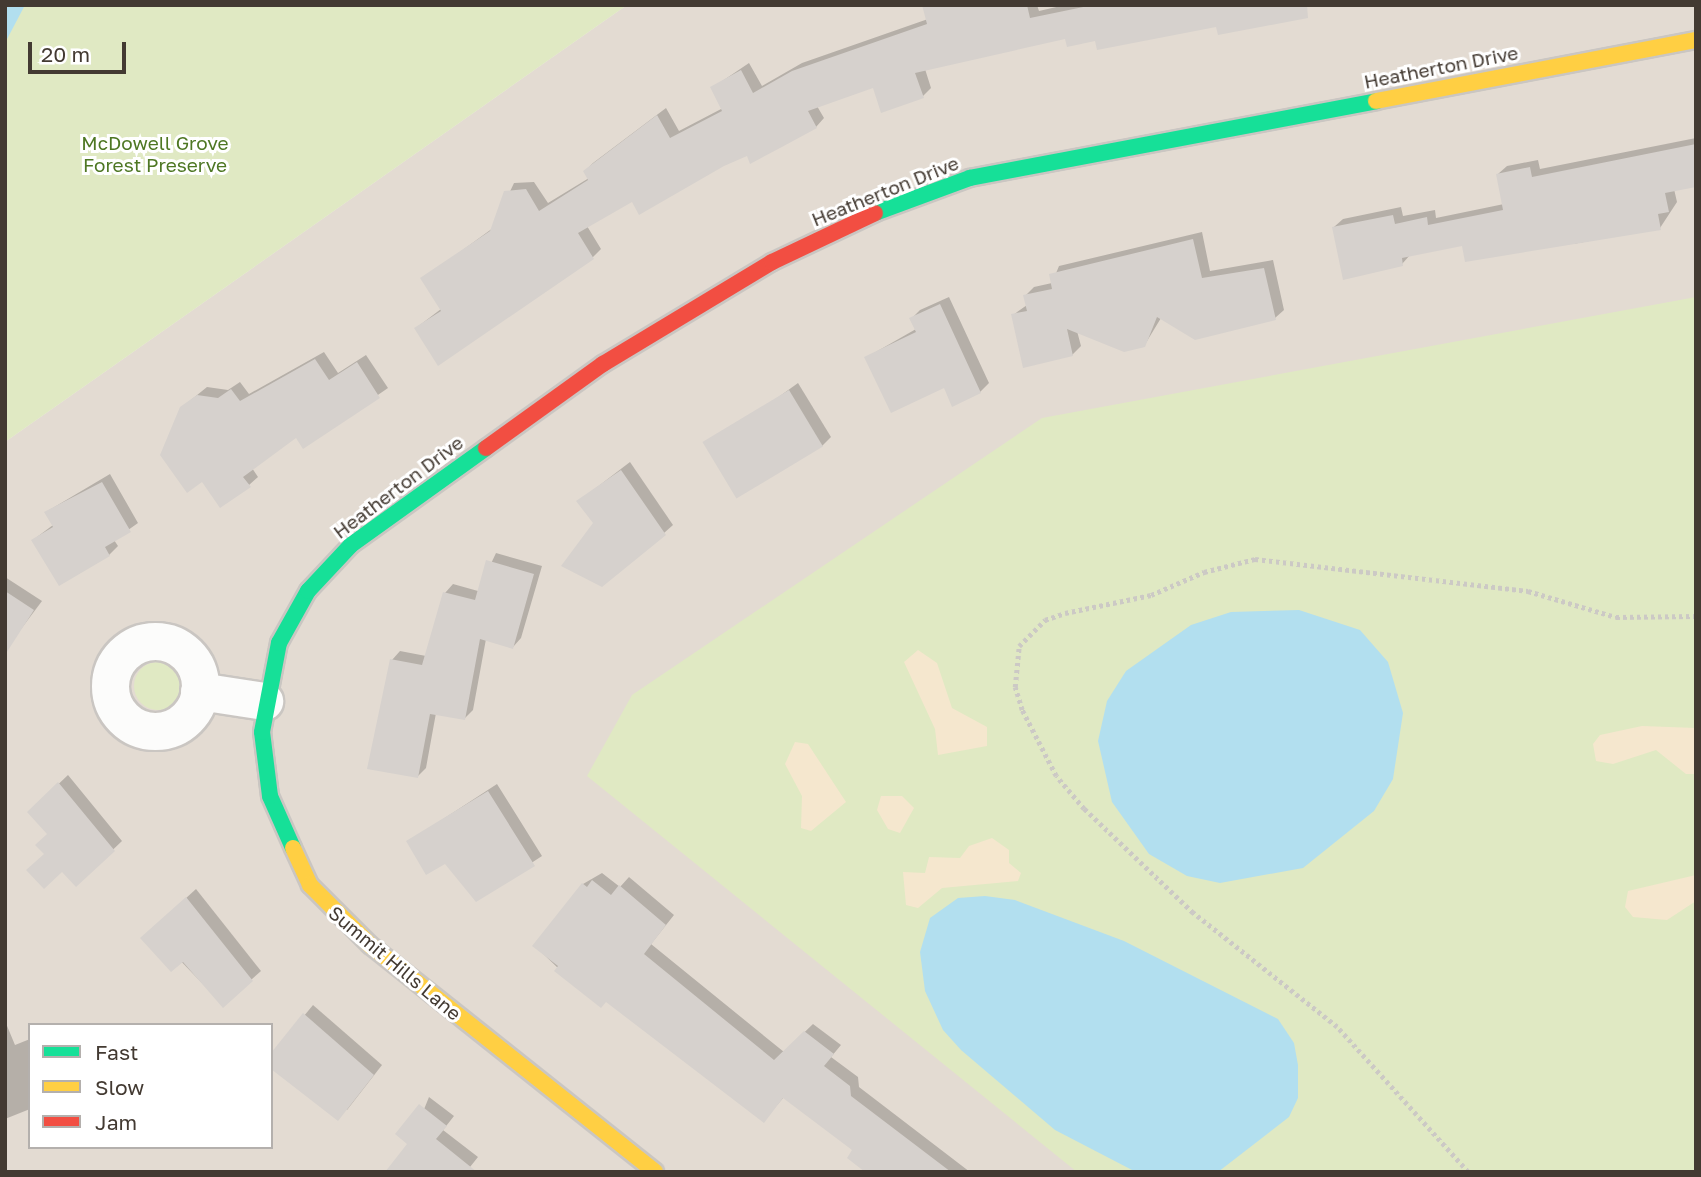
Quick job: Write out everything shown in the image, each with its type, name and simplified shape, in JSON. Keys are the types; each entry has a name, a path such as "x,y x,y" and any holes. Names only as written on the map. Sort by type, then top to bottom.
{"street":[{"name":"Heatherton Drive","path":"264,701 279,643 308,591 351,545 603,364 772,262 870,215 970,178 1696,40"},
{"path":"200,691 264,701"},
{"name":"Summit Hills Lane","path":"264,701 270,796 293,857 330,912 655,1172"}],"path":[{"path":"1468,1172 1336,1027 1194,913 1084,809 1056,776 1022,710 1015,687 1019,646 1045,620 1065,613 1151,595 1204,572 1255,559 1528,591 1616,617 1696,615"}],"shaded area":[{"path":"627,5 1696,5 1696,1172 5,1172 5,442"}],"green space":[{"name":"McDowell Grove Forest Preserve","path":"5,5 627,5 5,442"},
{"path":"1696,297 1696,1172 1077,1172 587,776 632,695 1042,418"},
{"path":"158,662 175,669 182,686 175,703 158,710 141,703 134,686 141,669"}],"sand":[{"path":"918,650 937,663 952,708 987,727 987,746 938,755 935,729 904,662"},
{"path":"1642,726 1696,728 1696,774 1686,774 1656,750 1613,764 1596,761 1593,744 1600,735"},
{"path":"795,742 808,744 846,802 811,831 801,828 802,796 785,764"},
{"path":"881,796 902,796 914,808 900,833 888,829 877,810"},
{"path":"992,838 1009,850 1009,863 1021,873 1018,881 942,888 918,908 906,905 903,872 925,873 929,857 960,858 969,846"},
{"path":"1696,875 1696,901 1667,920 1633,917 1625,907 1628,891"}],"water":[{"path":"5,5 25,5 5,43"},
{"path":"1299,610 1360,630 1388,662 1403,713 1393,779 1374,811 1303,868 1220,883 1187,876 1149,854 1112,802 1098,741 1107,701 1126,671 1191,625 1231,612"},
{"path":"985,896 1015,900 1124,941 1278,1019 1294,1043 1298,1065 1298,1098 1289,1117 1218,1172 1134,1171 1055,1130 961,1050 943,1030 925,991 920,952 930,918 958,898"}],"building":[{"path":"922,5 1027,5 1030,18 1093,5 1307,5 1308,18 1218,35 1216,27 1097,50 1095,41 1067,47 1065,39 915,73 924,98 881,113 873,88 808,111 817,128 750,164 747,156 724,166 639,215 632,202 578,233 594,259 438,366 414,328 441,311 420,278 490,231 504,191 526,189 539,211 588,180 583,171 657,115 670,138 722,111 710,87 741,70 753,93 792,71 927,24"},
{"path":"1696,144 1696,187 1665,193 1669,212 1658,214 1661,230 1465,262 1462,246 1402,258 1403,266 1343,280 1332,227 1393,215 1395,224 1427,217 1428,225 1503,210 1496,174 1530,167 1532,177"},
{"path":"1193,239 1202,278 1264,268 1276,320 1195,340 1157,317 1145,347 1124,352 1067,329 1073,356 1023,368 1011,314 1027,311 1023,295 1052,289 1049,274"},
{"path":"940,304 981,393 952,407 944,388 891,413 864,357 916,332 909,318"},
{"path":"315,359 329,380 357,362 380,398 303,449 296,438 243,477 251,487 220,508 202,482 187,493 160,455 180,407 197,395 218,398 231,389 240,401"},
{"path":"789,390 823,447 736,499 702,442"},
{"path":"621,470 666,535 602,587 561,566 593,523 576,501"},
{"path":"102,482 131,532 105,547 110,556 59,586 31,540 53,527 44,512"},
{"path":"486,560 534,574 513,649 480,639 465,720 430,714 418,778 367,769 390,659 422,665 443,592 475,600"},
{"path":"5,591 34,610 5,655"},
{"path":"58,782 115,851 76,887 62,872 44,889 26,870 44,854 35,845 47,834 27,812"},
{"path":"488,791 535,866 476,902 445,864 426,875 406,841"},
{"path":"592,880 611,895 619,885 666,925 644,954 774,1060 804,1031 834,1054 824,1066 850,1086 851,1096 951,1172 865,1172 847,1158 852,1150 783,1098 764,1123 606,1002 601,1008 554,971 558,966 532,946 582,883 587,887"},
{"path":"186,897 253,981 223,1008 183,962 171,972 140,938"},
{"path":"303,1013 374,1075 338,1121 273,1071 273,1050"},
{"path":"419,1104 447,1126 436,1139 477,1172 385,1172 407,1144 395,1134"}],"traffic: fast":[{"path":"875,213 970,178 1376,101"},
{"path":"293,848 270,796 262,732 279,643 308,591 351,545 486,448"}],"traffic: slow":[{"path":"1376,101 1696,40"},
{"path":"293,848 310,885 370,945 655,1172"}],"traffic: jam":[{"path":"486,448 603,364 772,262 875,213"}]}
